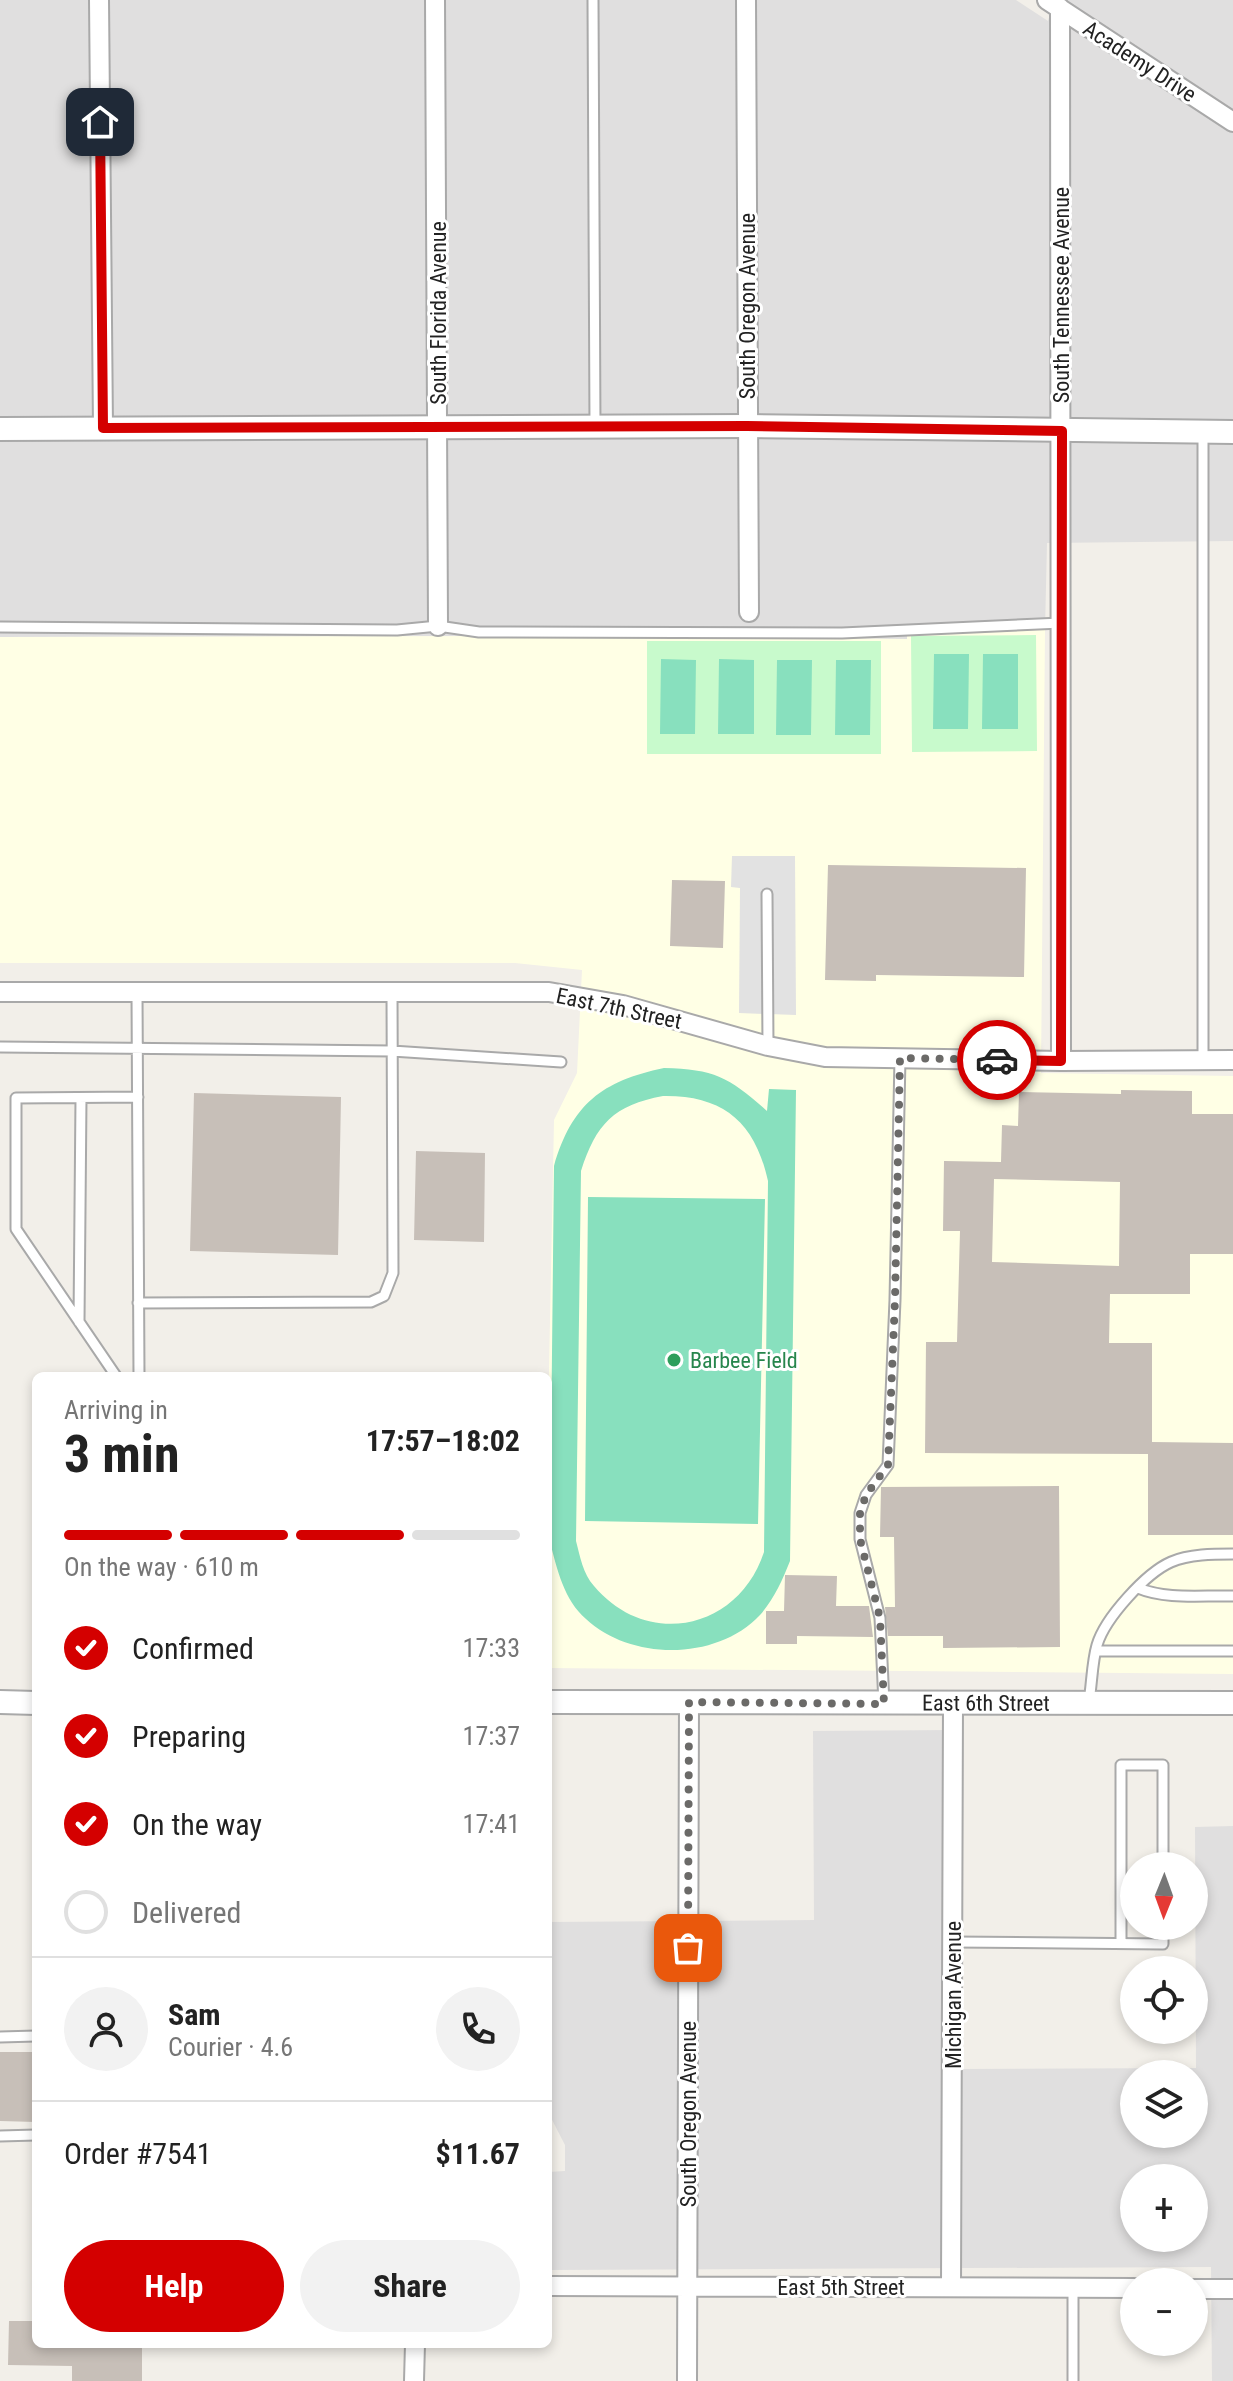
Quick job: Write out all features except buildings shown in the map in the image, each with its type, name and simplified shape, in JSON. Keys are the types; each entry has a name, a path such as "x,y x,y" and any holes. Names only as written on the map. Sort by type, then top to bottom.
{"street":[{"path":"99,0 103,428"},
{"name":"South Florida Avenue","path":"435,0 438,626"},
{"name":"South Oregon Avenue","path":"746,0 749,612"},
{"name":"Academy Drive","path":"1054,4 1233,122"},
{"name":"South Tennessee Avenue","path":"1054,4 1062,431 1061,1061"},
{"path":"0,429 747,426 1233,432"},
{"name":"East 7th Street","path":"0,992 549,992 623,1005 768,1046 825,1057 1233,1060"},
{"path":"0,1702 32,1703"},
{"name":"East 6th Street","path":"552,1702 953,1705 1233,1703"},
{"name":"South Oregon Avenue","path":"687,2381 689,1702"},
{"name":"Michigan Avenue","path":"951,2286 953,1705"},
{"name":"East 5th Street","path":"552,2286 1120,2288"},
{"path":"1208,2289 1233,2289"},
{"path":"414,2381 415,2348"}],"lane":[{"path":"593,0 595,427"},
{"path":"1203,432 1203,1060"},
{"path":"0,627 397,630 438,626 479,632 842,633 1061,623"},
{"path":"767,894 768,1046"},
{"path":"137,992 139,1372"},
{"path":"138,1303 371,1302 384,1296 393,1273 392,992"},
{"path":"0,1047 392,1051 561,1062"},
{"path":"884,1704 880,1618 860,1539 860,1513 866,1495 888,1465 900,1058"},
{"path":"113,1372 16,1229 16,1098 138,1097"},
{"path":"79,1322 81,1098"},
{"path":"1089,1704 1097,1651 1111,1617 1138,1588 1171,1561 1210,1554 1233,1554"},
{"path":"1138,1588 1170,1595 1233,1596"},
{"path":"1097,1651 1233,1651"},
{"path":"1121,1852 1121,1765 1163,1765 1163,1852"},
{"path":"953,1942 1163,1944 1163,1940"},
{"path":"0,2037 32,2036"},
{"path":"0,2136 32,2135"},
{"path":"1073,2287 1073,2381"}],"shaded area":[{"path":"0,0 1016,0 1048,21 1054,0 1233,0 1233,541 1047,543 1045,630 908,631 907,639 0,637"},
{"path":"1045,630 1041,1073 1233,1076 1233,1674 552,1668 552,1372 549,1372 554,1120 577,1073 582,970 515,963 0,963 0,637 907,639 907,631"},
{"path":"732,856 795,856 796,1015 739,1013 740,888 731,887"},
{"path":"953,1730 956,2069 1120,2068 1120,2148 1208,2148 1208,2060 1196,2060 1196,2044 1208,2044 1208,1956 1196,1956 1195,1940 1208,1940 1208,1852 1195,1852 1195,1827 1233,1826 1233,2381 1212,2381 1211,2267 552,2270 552,2172 565,2171 565,2145 552,2120 552,1922 814,1920 813,1731"}],"green space":[{"path":"1036,635 1037,751 912,752 911,636"},
{"path":"647,641 881,641 881,754 647,754"},
{"path":"934,654 969,654 968,729 933,729"},
{"path":"983,654 1018,654 1018,729 982,729"},
{"path":"661,659 696,660 695,734 660,734"},
{"path":"719,659 754,660 754,734 718,734"},
{"path":"777,660 812,660 811,735 776,735"},
{"path":"836,660 871,660 870,735 835,735"},
{"path":"664,1068 696,1070 732,1083 767,1111 769,1089 796,1090 790,1561 781,1583 760,1615 742,1630 698,1648 649,1648 626,1643 605,1633 586,1619 572,1603 552,1549 554,1166 561,1145 580,1111 607,1088","holes":["663,1096 703,1101 719,1107 745,1128 755,1143 768,1181 764,1552 752,1578 734,1599 713,1613 690,1622 665,1624 640,1619 616,1606 594,1586 585,1570 576,1541 581,1171 593,1141 619,1111"]},
{"name":"Barbee Field","path":"588,1197 765,1199 758,1524 585,1521"}],"way so far":[{"path":"688,1948 689,1702 884,1704 880,1618 860,1539 860,1513 866,1495 888,1465 900,1058 997,1060"}],"place":[{"name":"Barbee Field","path":"674,1360"}],"route":[{"path":"100,122 103,428 747,426 1062,431 1061,1061 997,1060"}]}
